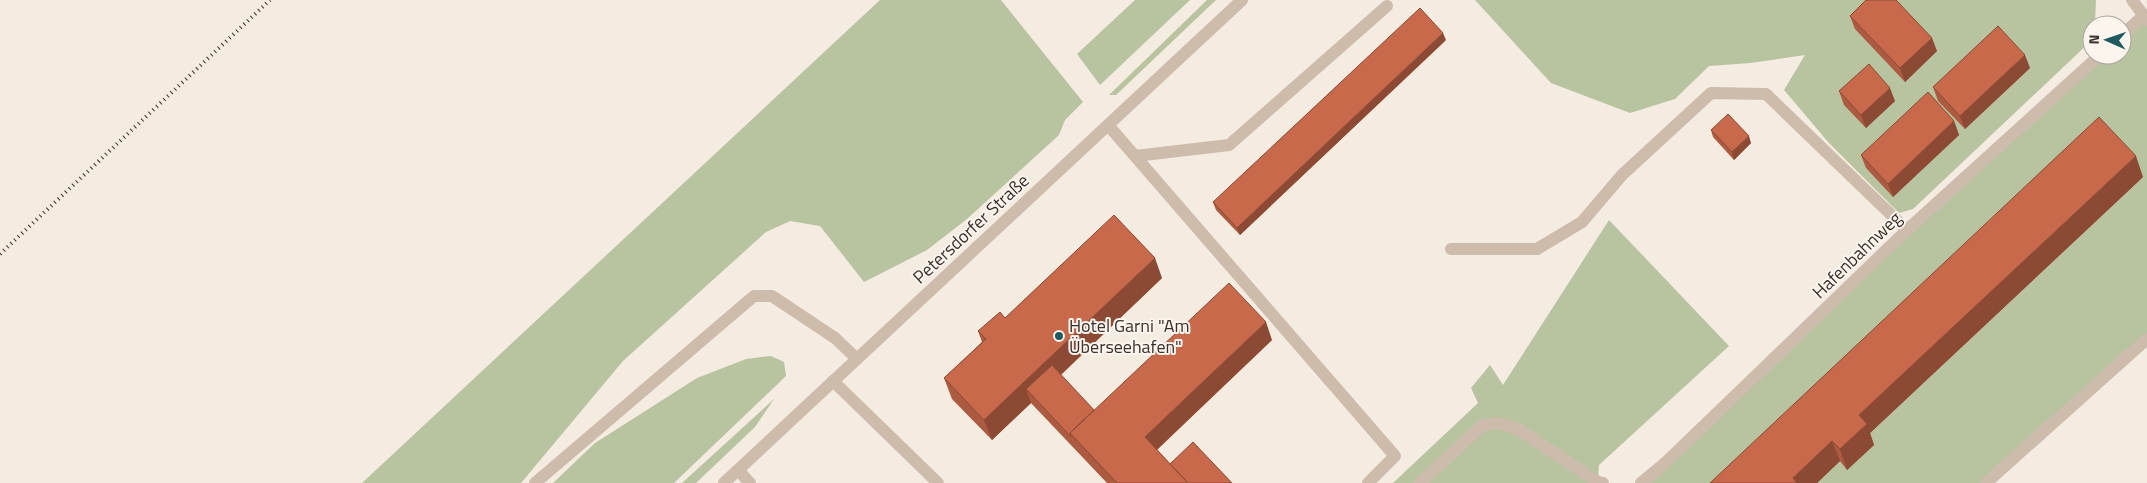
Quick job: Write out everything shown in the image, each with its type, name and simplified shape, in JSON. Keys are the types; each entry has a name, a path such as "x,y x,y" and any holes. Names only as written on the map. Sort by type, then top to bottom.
{"street":[{"name":"Petersdorfer Straße","path":"724,483 1242,0"},
{"path":"2132,0 2146,16 2132,27"},
{"path":"1135,156 1230,144 1387,6"},
{"name":"Hafenbahnweg","path":"1641,483 1664,464 1907,230 2089,65"},
{"path":"1451,249 1537,249 1582,222 1622,175 1711,93 1766,94 1907,230"},
{"path":"1108,125 1396,456 1368,483"},
{"path":"536,483 754,296 772,296 836,338 857,359"},
{"path":"1986,483 2147,339"},
{"path":"834,381 938,483"},
{"path":"1420,483 1483,425 1498,423 1518,429 1598,482 1603,483"},
{"path":"738,470 750,483"}],"green space":[{"path":"880,0 1001,0 1083,102 1065,120 1059,135 967,219 927,250 864,282 820,226 790,221 766,232 623,361 521,483 362,483"},
{"path":"1135,0 1190,0 1100,85 1077,54"},
{"path":"1207,0 1216,0 1116,95 1109,95"},
{"path":"1475,0 2096,0 2095,15 2082,15 2082,49 1913,209 1899,213 1829,143 1784,90 1805,55 1751,63 1709,66 1675,99 1630,113 1551,83"},
{"path":"2147,20 2147,339 1986,483 1641,483 2089,65 2132,65 2132,29"},
{"path":"1609,220 1729,346 1599,465 1598,481 1603,483 1393,483 1478,403 1471,388 1490,365 1503,385"},
{"path":"771,356 784,362 786,376 674,483 553,483 595,443 697,378 746,359"},
{"path":"774,399 755,427 696,483 682,483"}],"building":[{"path":"1866,0 1896,0 1932,38 1900,68 1850,16"},
{"path":"1420,8 1443,33 1237,228 1213,202"},
{"path":"1998,26 2025,55 1960,116 1933,87"},
{"path":"1869,64 1890,88 1861,115 1839,91"},
{"path":"1928,92 1954,121 1888,184 1861,155"},
{"path":"1728,114 1749,136 1732,152 1711,130"},
{"path":"2099,117 2136,156 1859,415 1867,424 1840,449 1832,441 1793,478 1797,483 1710,483"},
{"name":"Hotel Garni \"Am Überseehafen\"","path":"1114,215 1155,258 984,420 944,378 986,339 978,331 1000,312 1005,318"},
{"path":"1229,283 1266,322 1145,437 1188,483 1117,483 1070,433"},
{"path":"1052,365 1094,410 1070,433 1071,437 1026,389"},
{"path":"1193,442 1232,483 1188,483 1170,464"}],"railway":[{"path":"0,254 270,0"}],"place":[{"name":"Hotel Garni \"Am Überseehafen\"","path":"1059,336"}]}
